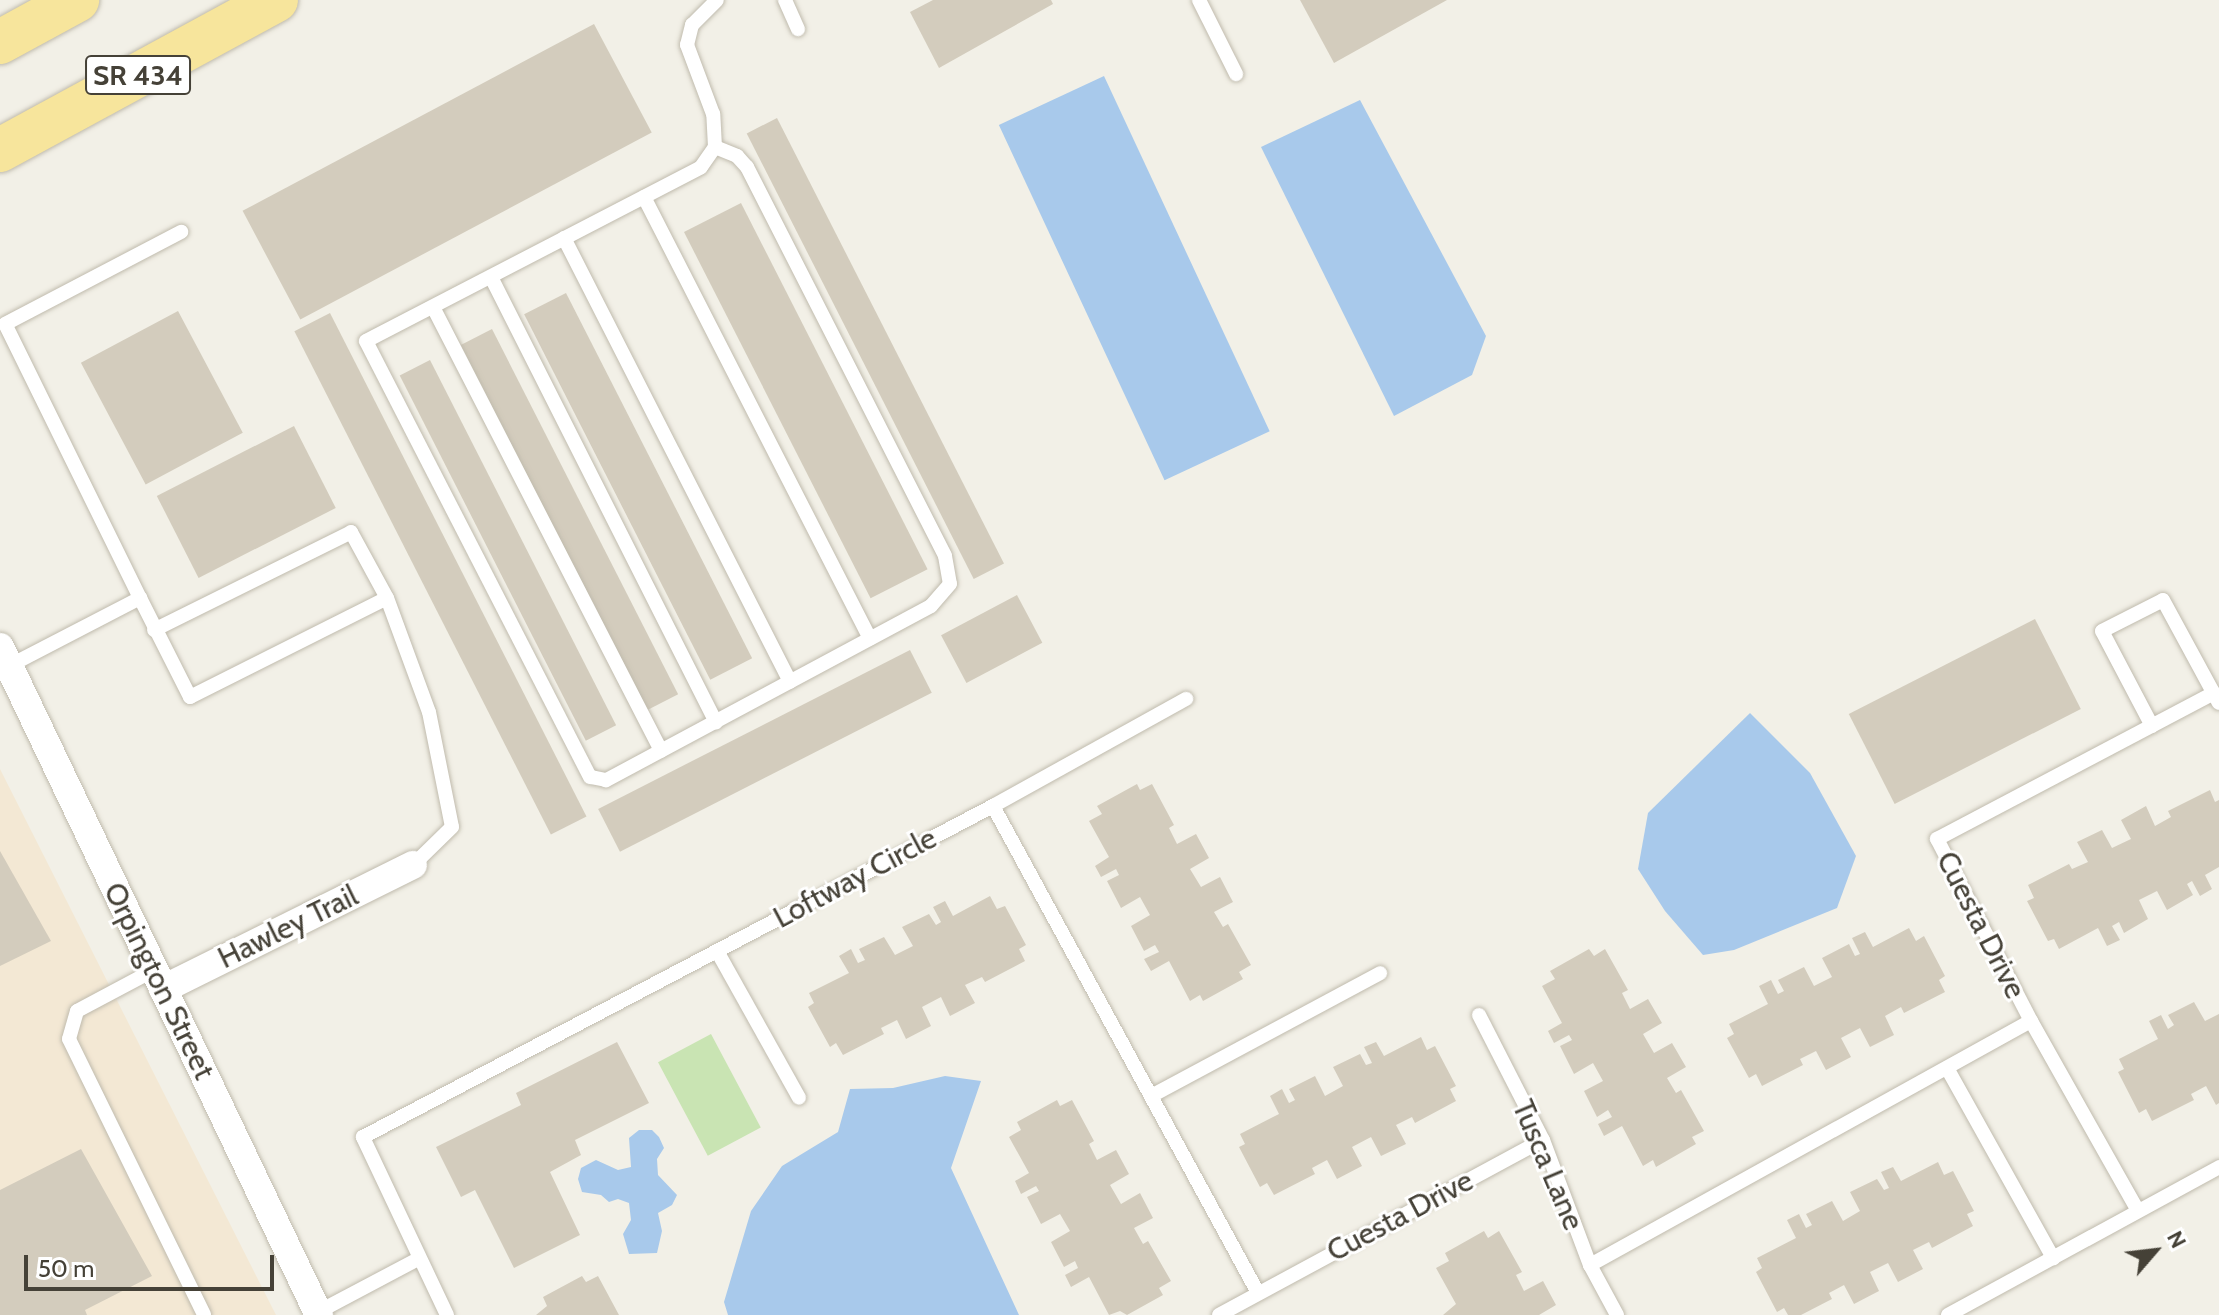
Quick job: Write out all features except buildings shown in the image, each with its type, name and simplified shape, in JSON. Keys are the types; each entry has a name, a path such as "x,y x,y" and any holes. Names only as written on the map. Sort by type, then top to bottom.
{"main road":[{"path":"0,42 77,0"},
{"name":"SR 434","path":"0,150 276,0"}],"street":[{"name":"Orpington Street","path":"4,656 318,1314"},
{"name":"Hawley Trail","path":"158,979 413,865"}],"lane":[{"path":"715,147 737,156 747,167 945,556 950,584 931,606 606,780 590,777 366,341 701,167 715,147 713,114 687,45 692,25 717,0"},
{"path":"785,0 798,29"},
{"path":"1199,0 1236,74"},
{"path":"644,197 870,639"},
{"path":"181,232 5,324 154,630 190,697 387,598"},
{"path":"564,238 790,682"},
{"path":"491,277 716,722"},
{"path":"433,307 661,751"},
{"path":"154,630 351,532 387,598 429,712 452,827 413,865"},
{"path":"4,656 140,598"},
{"path":"2152,726 2102,631 2163,600 2216,698"},
{"name":"Cuesta Drive","path":"1590,1265 2031,1021 1937,839 2152,726 2216,698"},
{"name":"Loftway Circle","path":"447,1315 363,1137 993,806 1186,699"},
{"path":"993,806 1257,1291 1220,1315"},
{"path":"717,951 799,1098"},
{"path":"1151,1096 1380,973"},
{"path":"158,979 77,1011 69,1039 204,1315"},
{"name":"Tusca Lane","path":"1479,1015 1543,1140 1590,1265 1617,1315"},
{"path":"2031,1021 2138,1211"},
{"path":"1947,1068 2053,1258"},
{"name":"Cuesta Drive","path":"1257,1291 1543,1140"},
{"path":"1948,1315 2219,1167"},
{"path":"318,1314 418,1259"}],"shaded area":[{"path":"0,769 276,1315 0,1315"}],"green space":[{"path":"711,1034 761,1128 708,1156 658,1062"}],"water":[{"path":"1104,76 1270,431 1165,480 999,125"},
{"path":"1360,100 1486,336 1472,375 1394,416 1261,147"},
{"path":"1750,713 1810,773 1856,856 1837,908 1734,950 1703,955 1665,911 1638,869 1648,813"},
{"path":"945,1076 981,1081 951,1168 1019,1315 728,1315 724,1302 751,1211 782,1166 838,1132 850,1089 893,1088"},
{"path":"639,1130 652,1130 659,1137 664,1148 657,1159 658,1175 677,1195 672,1205 658,1213 662,1231 657,1253 629,1254 623,1234 631,1220 629,1203 618,1199 609,1202 601,1195 582,1192 578,1179 581,1168 596,1160 618,1170 631,1167 629,1138"}]}
